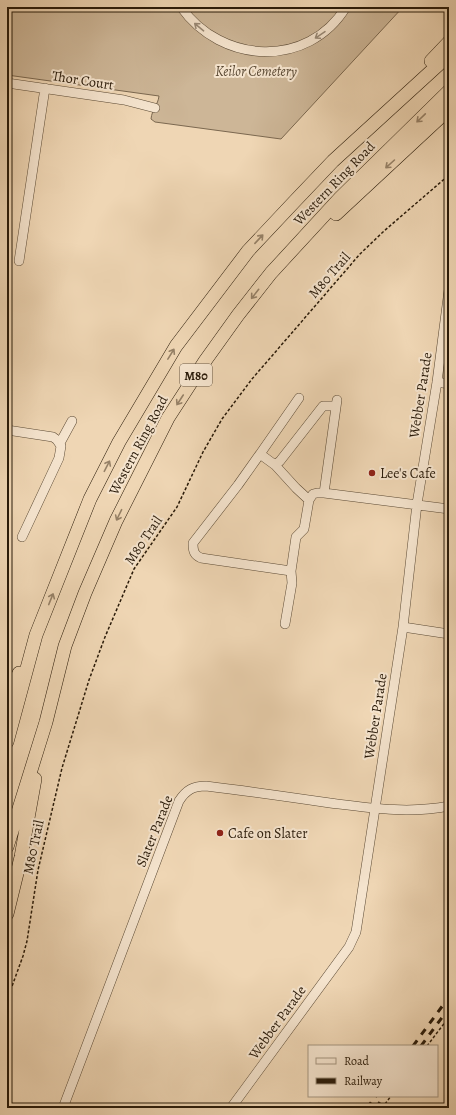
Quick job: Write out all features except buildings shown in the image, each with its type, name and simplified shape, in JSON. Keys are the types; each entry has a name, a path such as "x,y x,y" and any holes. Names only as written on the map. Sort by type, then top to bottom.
{"highway":[{"path":"333,161 449,42"},
{"name":"Western Ring Road","path":"7,742 36,635 90,499 119,442 176,346 248,252 333,161 449,55"},
{"name":"Western Ring Road","path":"7,846 46,722 65,646 85,593 116,521 168,418 205,361 238,315 271,273 340,198 449,91"},
{"path":"271,273 449,109"},
{"path":"7,702 36,635"},
{"path":"7,914 21,857 46,722"}],"street":[{"path":"181,7 199,28 215,39 229,45 264,52 289,49 305,44 316,38 335,23 346,7"},
{"name":"Thor Court","path":"7,82 124,100 154,108"},
{"path":"19,261 45,88"},
{"name":"Webber Parade","path":"231,1108 349,947 356,932 403,628 417,504 437,382 449,290"},
{"path":"437,382 449,384"},
{"path":"291,571 201,558 196,556 193,550 193,543 238,485 299,398"},
{"path":"275,465 280,461 323,406 337,403 324,493"},
{"path":"22,537 59,458 61,449 60,443 72,422"},
{"path":"7,430 52,437 60,443"},
{"path":"260,454 275,465 309,500"},
{"path":"285,624 292,583 291,571 296,537 304,529 309,500 313,494 317,492 449,509"},
{"path":"403,628 449,634"},
{"name":"Slater Parade","path":"63,1108 179,801 183,794 196,786 206,786 375,809 404,811 430,810 449,806"}],"path":[{"name":"M80 Trail","path":"7,1000 27,941 38,870 62,768 89,680 108,629 134,569 177,508 203,452 222,419 252,379 360,254 384,231 449,175"},
{"path":"428,1045 449,1017"},
{"path":"382,1108 390,1097"}],"green space":[{"name":"Keilor Cemetery","path":"7,7 403,7 281,139 155,122 151,119 159,96 7,75"}],"railway":[{"path":"414,1045 449,997"},
{"path":"422,1045 449,1008"},
{"path":"367,1108 375,1097"},
{"path":"376,1108 383,1097"}],"place":[{"name":"Lee's Cafe","path":"372,473"},
{"name":"Cafe on Slater","path":"220,833"}]}
